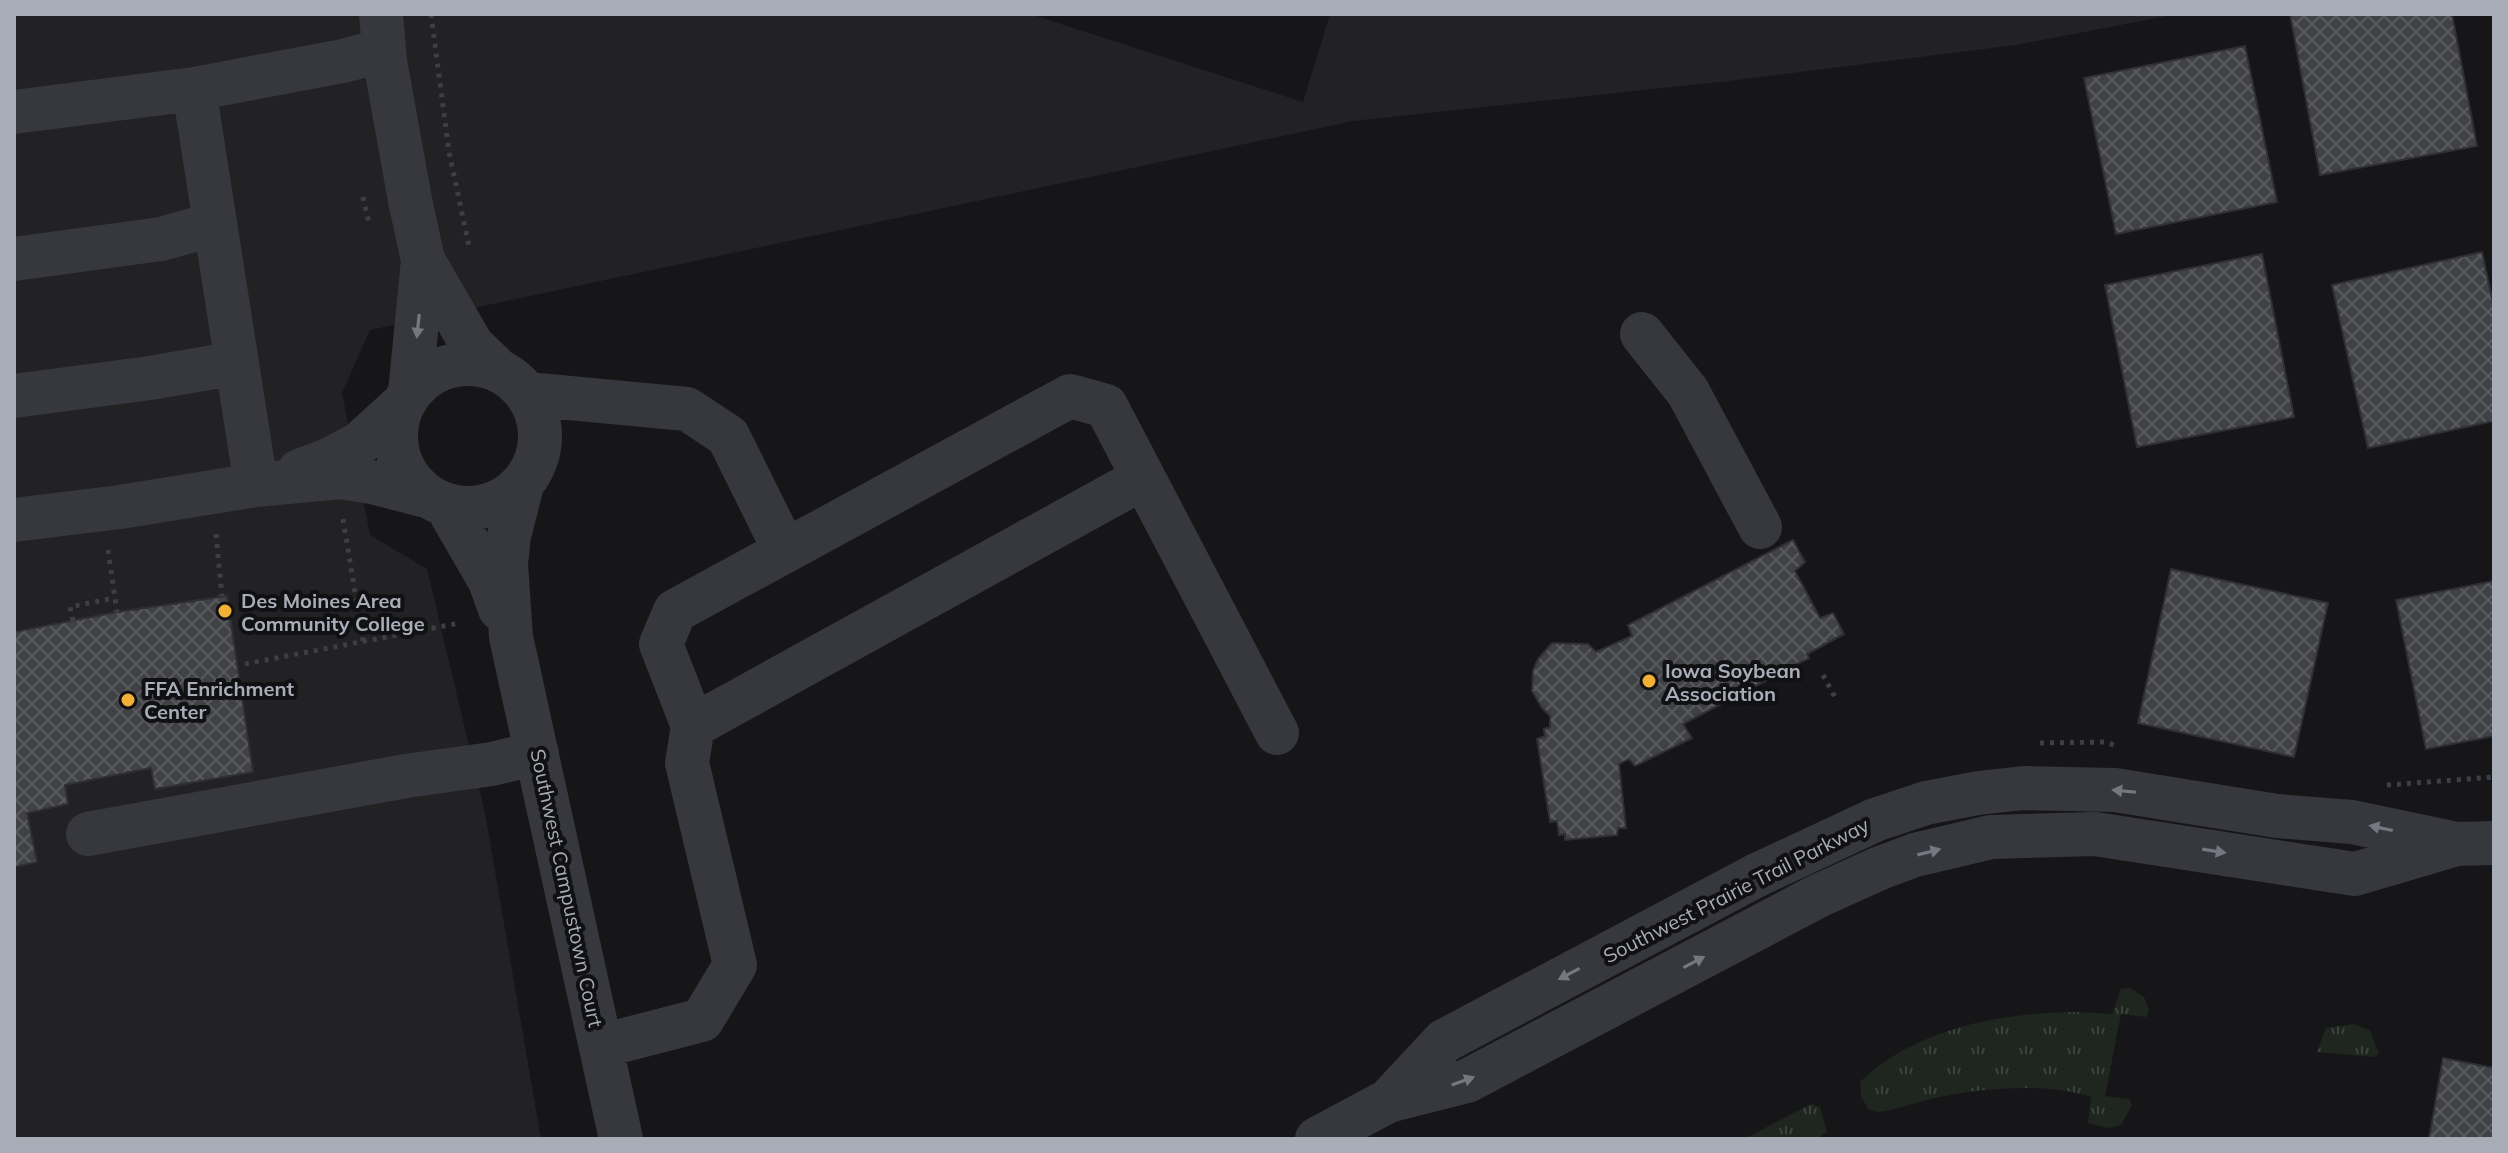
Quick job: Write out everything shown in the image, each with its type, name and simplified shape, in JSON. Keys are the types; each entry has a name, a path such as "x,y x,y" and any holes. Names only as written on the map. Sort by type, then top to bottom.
{"street":[{"path":"14,112 194,89 343,61 383,32"},
{"name":"Southwest Campustown Court","path":"383,32 410,200 423,260 472,345 512,382 537,411 541,431 509,536 506,564 511,637"},
{"path":"194,89 256,485"},
{"path":"14,259 161,239 215,224"},
{"name":"Southwest Campustown Court","path":"423,260 406,398 395,433 401,462 418,488 438,501 490,581 511,637 621,1139"},
{"path":"1642,334 1688,392 1760,527"},
{"path":"14,396 237,363"},
{"path":"256,485 331,459 359,444 421,380 450,365 466,363 512,382 687,409 728,436 785,551"},
{"path":"601,1046 702,1020 735,965 687,763 693,726 661,644 675,611 1070,396 1106,406 1277,733"},
{"path":"14,520 256,485 334,478 372,482 466,508 487,506 506,498 531,467 630,402"},
{"path":"693,726 1143,478"},
{"path":"88,834 406,776 492,764 537,753"},
{"path":"1317,1139 1388,1101 1467,1081 1818,896 1880,868 1954,845 1991,837 2028,834 2095,834 2355,874 2476,844"}],"path":[{"path":"431,14 449,152 469,246"},
{"path":"361,183 370,230"},
{"path":"334,478 363,641"},
{"path":"215,533 222,596"},
{"path":"108,550 117,612"},
{"path":"73,621 70,607 114,598"},
{"path":"245,664 461,622"},
{"path":"1823,675 1836,699"}],"shaded area":[{"name":"Des Moines Area Community College","path":"14,14 1030,14 1303,102 1330,14 2178,14 2016,45 1729,81 1353,121 370,330 342,393 370,535 427,569 485,813 541,1139 14,1139"}],"green space":[{"path":"2130,988 2144,997 2149,1010 2146,1017 2121,1014 2105,1096 2129,1099 2132,1105 2121,1125 2108,1128 2088,1123 2091,1097 2053,1089 2011,1088 1969,1092 1877,1112 1868,1109 1861,1096 1860,1082 1886,1061 1946,1032 2012,1016 2080,1012 2112,1014 2121,989"},
{"path":"2354,1024 2370,1031 2379,1054 2375,1057 2317,1052 2326,1028"},
{"path":"1811,1104 1820,1107 1827,1132 1816,1139 1744,1139"}],"building":[{"path":"2290,14 2452,14 2477,146 2320,175"},
{"path":"2245,46 2277,202 2116,234 2084,78"},
{"path":"2482,252 2494,308 2494,421 2368,448 2332,285"},
{"path":"2262,254 2294,417 2137,447 2105,285"},
{"name":"Iowa Soybean Association","path":"1793,540 1805,562 1795,571 1820,618 1833,613 1844,634 1807,654 1809,658 1683,724 1692,738 1635,766 1629,759 1619,764 1626,828 1618,828 1617,835 1565,840 1565,834 1559,835 1557,821 1550,822 1537,739 1545,736 1544,729 1550,727 1550,716 1532,691 1533,670 1538,659 1552,643 1588,644 1596,652 1632,636 1628,625"},
{"path":"2171,569 2328,603 2294,757 2138,723"},
{"path":"2494,581 2494,736 2426,749 2396,600"},
{"name":"FFA Enrichment Center","path":"227,596 253,772 155,789 151,768 65,785 68,804 27,813 37,862 14,867 14,632 117,612"},
{"path":"2443,1058 2494,1068 2494,1139 2429,1139"}],"place":[{"name":"Des Moines Area Community College","path":"225,611"},
{"name":"Iowa Soybean Association","path":"1649,681"},
{"name":"FFA Enrichment Center","path":"128,700"}]}
